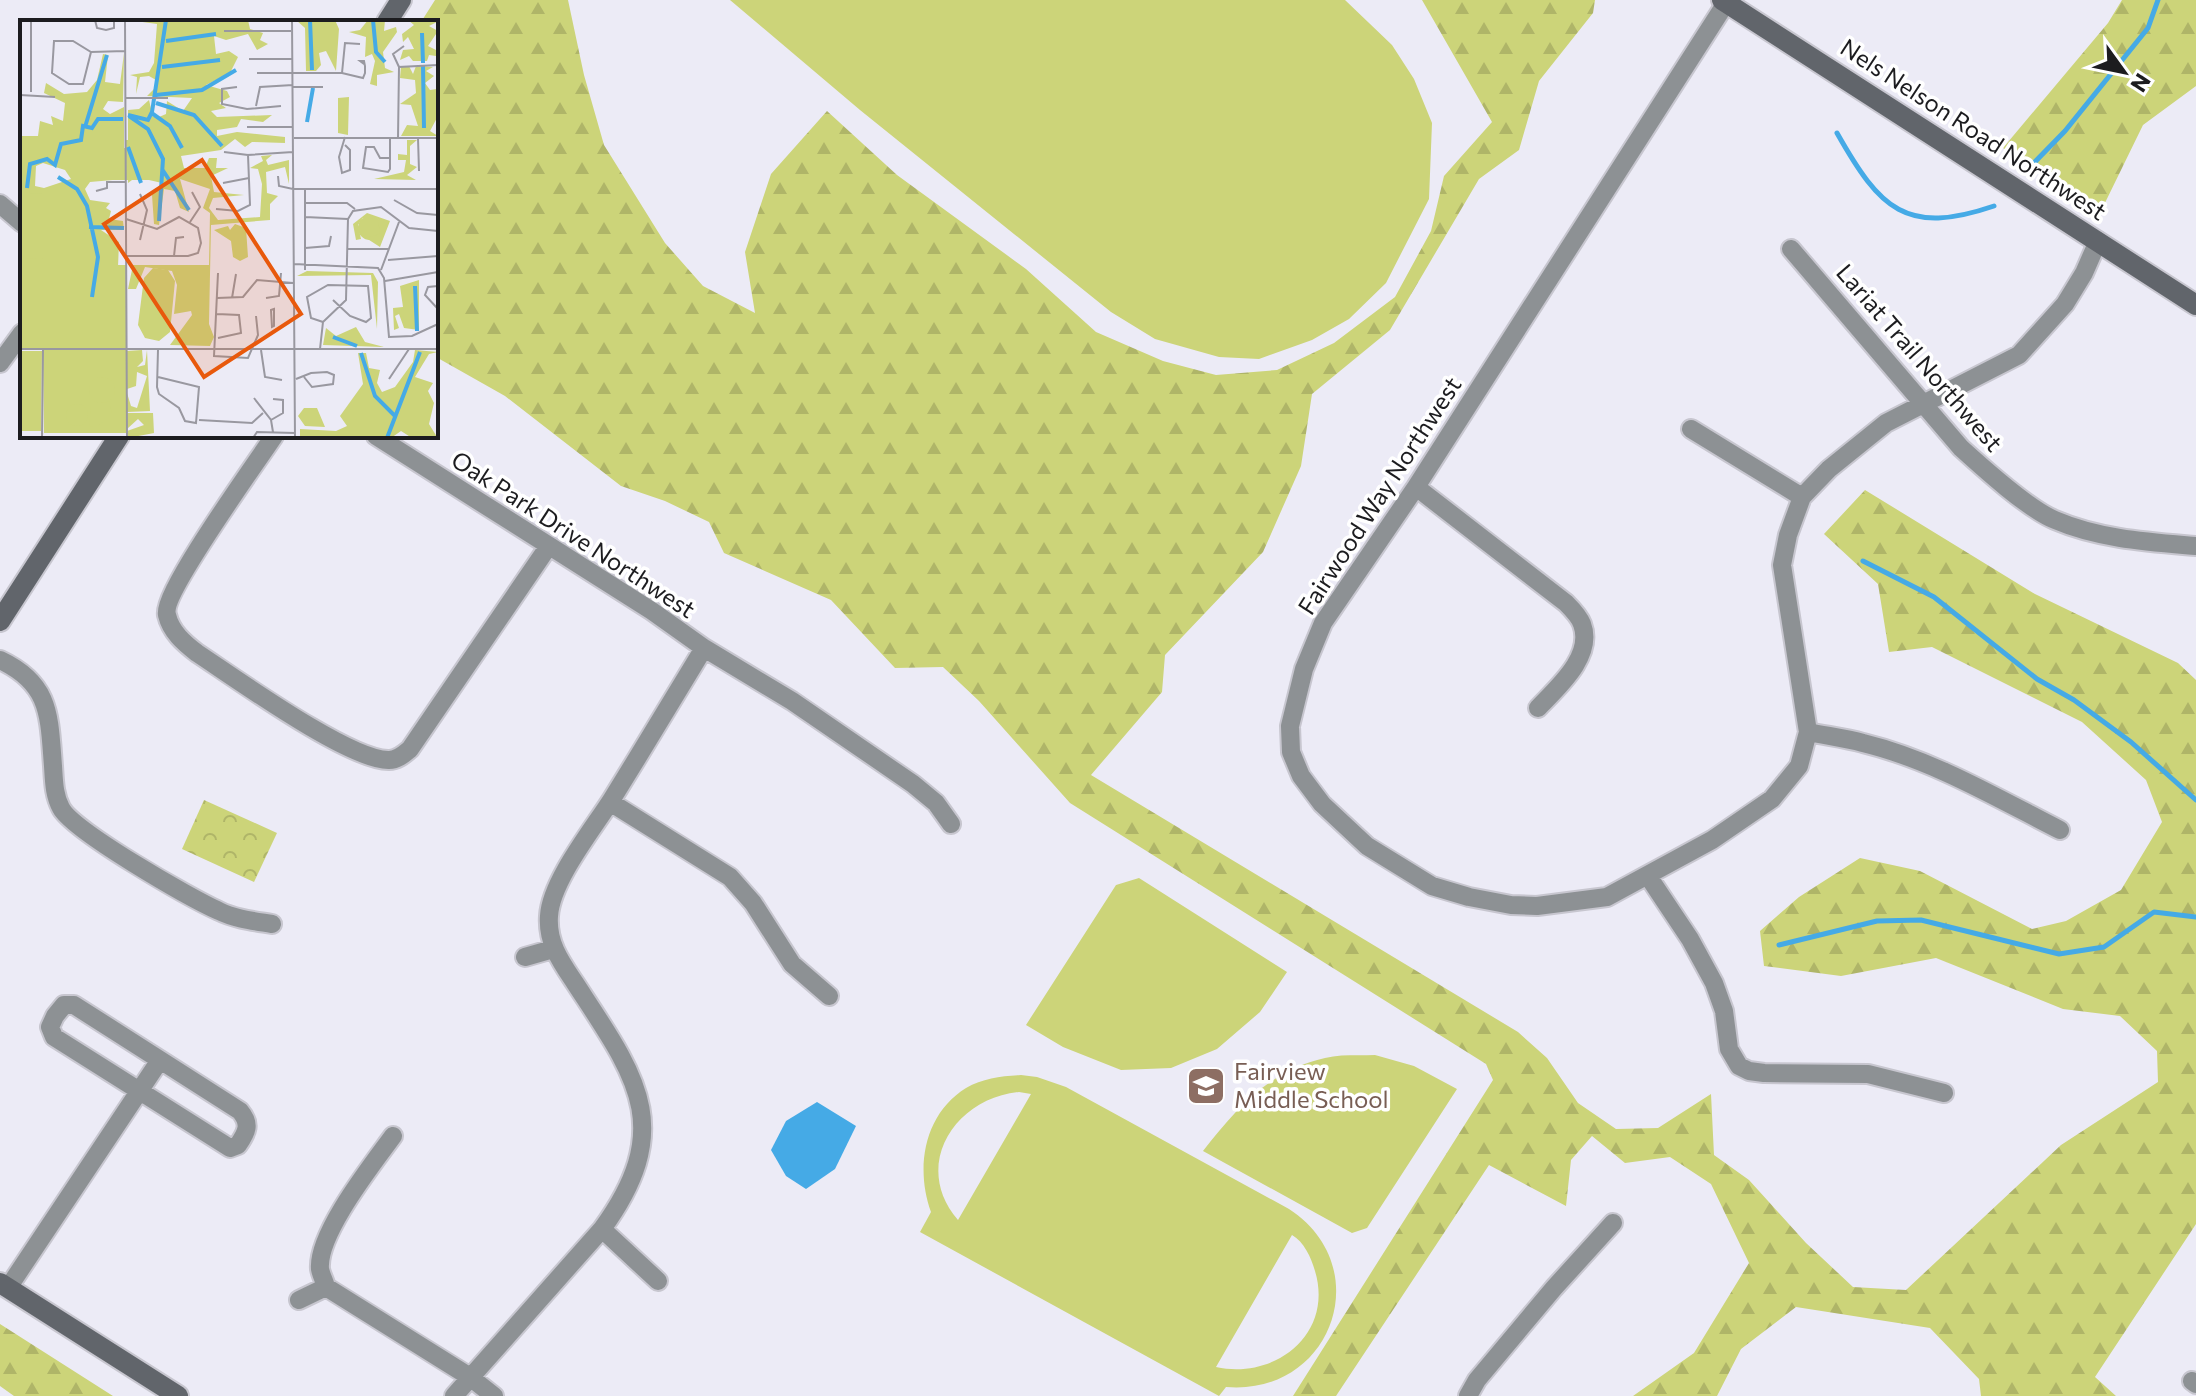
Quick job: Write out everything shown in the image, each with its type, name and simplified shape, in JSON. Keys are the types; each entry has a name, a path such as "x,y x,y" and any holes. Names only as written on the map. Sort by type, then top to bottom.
{"street":[{"path":"388,20 401,0"},
{"name":"Nels Nelson Road Northwest","path":"1724,1 2196,305"},
{"name":"Fairwood Way Northwest","path":"1724,1 1416,487 1323,623 1304,669 1290,726 1291,752 1301,776 1322,804 1367,846 1432,886 1511,905 1537,906 1607,897 1712,840 1772,799 1799,766 1808,732 1782,565 1788,535 1802,497 1865,438 1923,402 2019,355 2065,304 2084,273 2098,241"},
{"path":"0,204 20,221"},
{"name":"Lariat Trail Northwest","path":"1791,249 1961,448 1990,474 2051,519 2094,534 2196,546"},
{"path":"0,363 20,336"},
{"path":"1691,429 1802,497"},
{"path":"0,621 118,438"},
{"path":"273,438 186,568 166,604 166,615 177,636 197,653 351,751 388,760 398,759 410,749 548,547"},
{"name":"Oak Park Drive Northwest","path":"379,438 652,611 704,648 792,701 913,784 936,803 951,824"},
{"path":"1416,487 1566,603 1581,621 1584,643 1576,665 1538,708"},
{"path":"454,1396 602,1229 620,1204 644,1139 642,1106 631,1077 607,1033 553,949 549,916 556,892 577,851 704,648"},
{"path":"0,660 15,667 38,688 50,724 55,792 69,819 118,854 219,911 272,924"},
{"path":"1808,732 1863,743 1907,757 2060,830"},
{"path":"610,802 730,877 753,903 792,964 829,996"},
{"path":"1648,876 1690,939 1714,983 1724,1011 1729,1049 1739,1066 1764,1073 1868,1074 1944,1093"},
{"path":"525,957 553,949"},
{"path":"64,1005 74,1005 160,1060 240,1111 247,1119 248,1127 238,1145 230,1148 139,1091 54,1037 50,1027 64,1005"},
{"path":"160,1060 4,1286 178,1396"},
{"path":"393,1136 342,1210 324,1245 320,1268 326,1287 470,1377 494,1396"},
{"path":"1468,1396 1477,1380 1544,1299 1613,1223"},
{"path":"602,1229 658,1281"},
{"path":"299,1300 326,1287"}],"green space":[{"path":"435,0 568,0 584,75 604,145 665,243 703,286 755,313 745,252 771,174 827,111 897,175 1026,269 1096,332 1163,361 1216,375 1277,370 1334,343 1395,297 1431,231 1444,176 1492,122 1422,0 1595,0 1593,13 1539,81 1519,150 1479,179 1390,330 1312,394 1301,466 1263,552 1165,655 1162,692 1091,775 1518,1032 1547,1058 1578,1103 1616,1129 1658,1128 1711,1094 1714,1155 1749,1180 1806,1243 1853,1287 1906,1290 2061,1145 2158,1082 2157,1051 2120,1016 2063,1009 1936,958 1841,976 1764,966 1760,931 1799,897 1860,858 1920,871 2032,929 2066,921 2121,890 2162,822 2146,780 2082,722 1932,647 1889,652 1878,584 1824,534 1865,490 2035,594 2178,663 2196,680 2196,1224 2095,1377 2116,1396 1981,1396 1979,1379 1930,1328 1796,1307 1741,1349 1717,1396 1633,1396 1694,1353 1749,1263 1711,1184 1670,1157 1625,1163 1592,1136 1571,1160 1566,1206 1489,1165 1336,1396 1293,1396 1493,1080 1486,1064 1070,803 979,701 943,667 895,668 831,600 724,553 709,522 665,501 621,486 505,396 438,358 438,20 422,20"},
{"path":"730,0 1345,0 1392,45 1414,79 1432,123 1429,199 1386,283 1349,319 1312,340 1259,359 1219,357 1155,339 1111,312 860,110"},
{"path":"2122,0 2196,0 2196,86 2143,125 2101,211 2003,148 2108,23"},
{"path":"204,800 277,833 254,882 182,849"},
{"path":"1139,878 1287,972 1260,1012 1217,1049 1171,1068 1121,1070 1063,1047 1026,1025 1116,885"},
{"path":"1375,1055 1414,1066 1457,1089 1367,1228 1352,1233 1203,1151 1242,1106 1271,1081 1305,1064 1331,1057"},
{"path":"1021,1075 1066,1087 1289,1209 1316,1234 1332,1263 1336,1293 1331,1323 1316,1350 1293,1371 1263,1384 1226,1387 1219,1396 920,1232 931,1212 926,1195 924,1160 932,1127 941,1112 952,1099 972,1085 993,1078","holes":["1019,1092 1031,1094 958,1220 945,1199 939,1178 940,1157 947,1138 959,1121 976,1107 996,1097","1292,1235 1311,1260 1319,1294 1316,1314 1308,1332 1295,1348 1278,1359 1238,1369 1216,1367"]},
{"path":"0,1324 113,1396 14,1396 0,1386"}],"water":[{"path":"817,1102 856,1126 835,1169 806,1189 786,1176 771,1150 786,1121"}],"waterway":[{"path":"2028,169 2065,131 2148,28 2158,0"},
{"path":"1837,133 1867,181 1899,209 1917,216 1938,218 1964,215 1994,206"},
{"path":"1863,561 1934,597 2037,679 2074,700 2131,742 2196,800"},
{"path":"1779,945 1877,921 1921,920 2059,954 2104,947 2154,912 2196,917"}],"place":[{"name":"Fairview Middle School","path":"1206,1086"}]}
